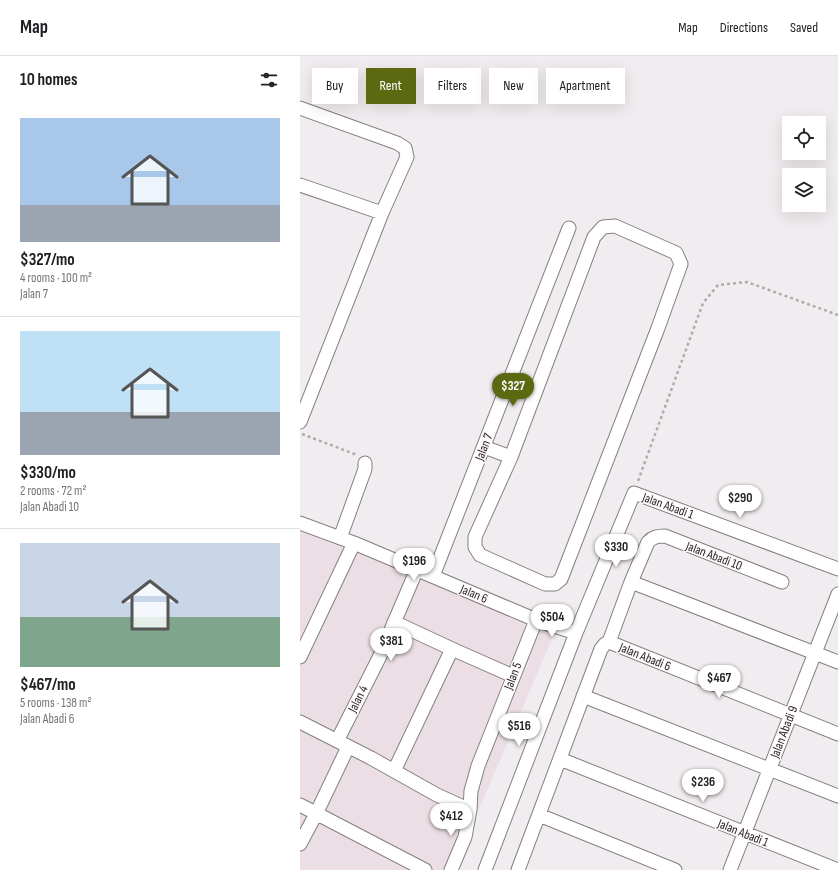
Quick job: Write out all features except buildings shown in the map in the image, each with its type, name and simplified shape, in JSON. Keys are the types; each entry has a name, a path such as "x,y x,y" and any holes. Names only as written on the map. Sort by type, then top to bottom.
{"street":[{"path":"300,108 397,143 405,148 407,157 382,213 301,414"},
{"path":"300,185 382,213"},
{"path":"615,226 676,253 681,264 677,276 561,579 555,584 545,584 480,555 474,547 475,537 511,457 594,238 604,227 615,226"},
{"name":"Jalan 7","path":"433,576 569,228"},
{"path":"484,447 511,457"},
{"path":"340,538 365,469 365,463"},
{"path":"485,870 576,633 634,493"},
{"name":"Jalan Abadi 1","path":"634,493 838,569"},
{"name":"Jalan 6","path":"300,523 354,543 536,620 576,633"},
{"name":"Jalan Abadi 10","path":"631,582 648,542 657,536 664,536 782,582"},
{"path":"300,658 354,543"},
{"name":"Jalan 4","path":"300,844 316,814 343,744 417,569"},
{"path":"518,870 600,649 604,644 609,642 631,582 838,662"},
{"name":"Jalan Abadi 9","path":"730,870 838,594"},
{"name":"Jalan 5","path":"451,870 465,837 470,810 471,791 478,766 536,620"},
{"path":"394,622 513,676"},
{"name":"Jalan Abadi 6","path":"609,642 838,734"},
{"path":"394,771 452,649"},
{"path":"583,696 838,796"},
{"path":"300,722 437,795 470,810"},
{"name":"Jalan Abadi 1","path":"560,759 838,870"},
{"path":"300,805 425,870"},
{"path":"539,815 675,870"}],"path":[{"path":"634,493 703,303 718,285 747,282 838,315"},
{"path":"300,433 356,454 361,457 365,463"}],"shaded area":[{"path":"300,516 560,620 453,870 300,870"}]}
